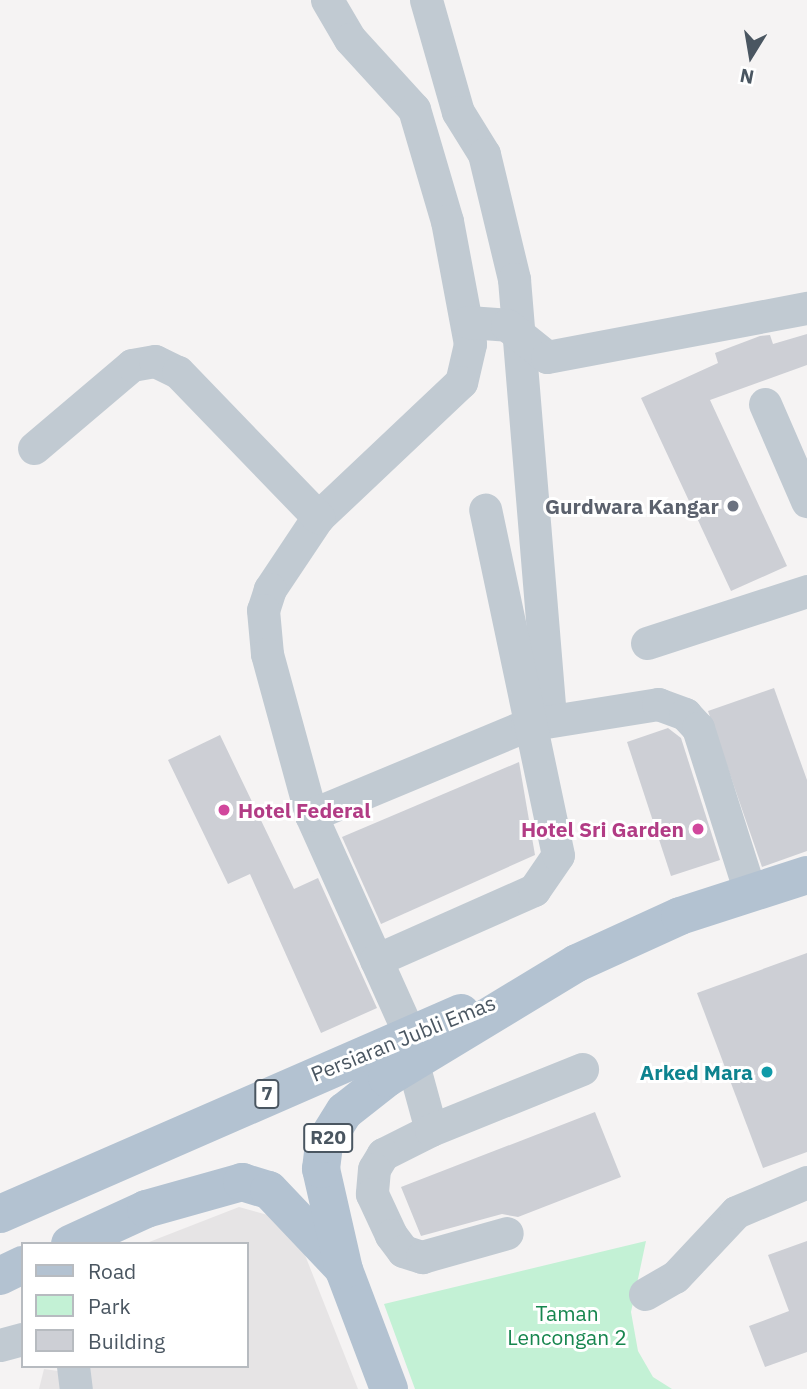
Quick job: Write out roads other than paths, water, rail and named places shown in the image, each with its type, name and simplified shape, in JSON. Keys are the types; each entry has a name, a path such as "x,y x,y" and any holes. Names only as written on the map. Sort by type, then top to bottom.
{"main road":[{"path":"750,892 807,874"},
{"name":"R20","path":"389,1389 344,1270 321,1169 324,1144 345,1111 411,1049 578,963 680,916 750,892"},
{"name":"Persiaran Jubli Emas","path":"0,1214 411,1049"},
{"path":"74,1242 146,1209 242,1182 269,1190 344,1270"},
{"path":"0,1276 21,1266"}],"street":[{"path":"327,0 350,39 414,109 468,322 469,364 461,382 318,517 263,610 267,654 311,815 376,960 411,1049 431,1130"},
{"path":"376,960 534,890 549,874 558,855 545,720 523,340 484,154 458,112 426,0"},
{"path":"468,322 507,325 547,357 807,308"},
{"path":"34,448 132,365 155,361 178,372 318,517"},
{"path":"765,404 807,501"},
{"path":"485,510 545,720"},
{"path":"647,643 807,591"},
{"path":"311,815 545,720 632,704 658,704 685,714 698,728 750,892"},
{"path":"507,1233 422,1257 403,1251 372,1194 374,1169 383,1154 431,1130 582,1069"},
{"path":"645,1294 675,1277 737,1212 807,1182"},
{"path":"0,1345 21,1340"},
{"path":"73,1368 76,1389"}],"place":[{"name":"Gurdwara Kangar","path":"733,506"},
{"name":"Hotel Federal","path":"224,810"},
{"name":"Hotel Sri Garden","path":"698,829"},
{"name":"Arked Mara","path":"767,1072"}],"park label":[{"name":"Taman Lencongan 2","path":"567,1325"}]}
